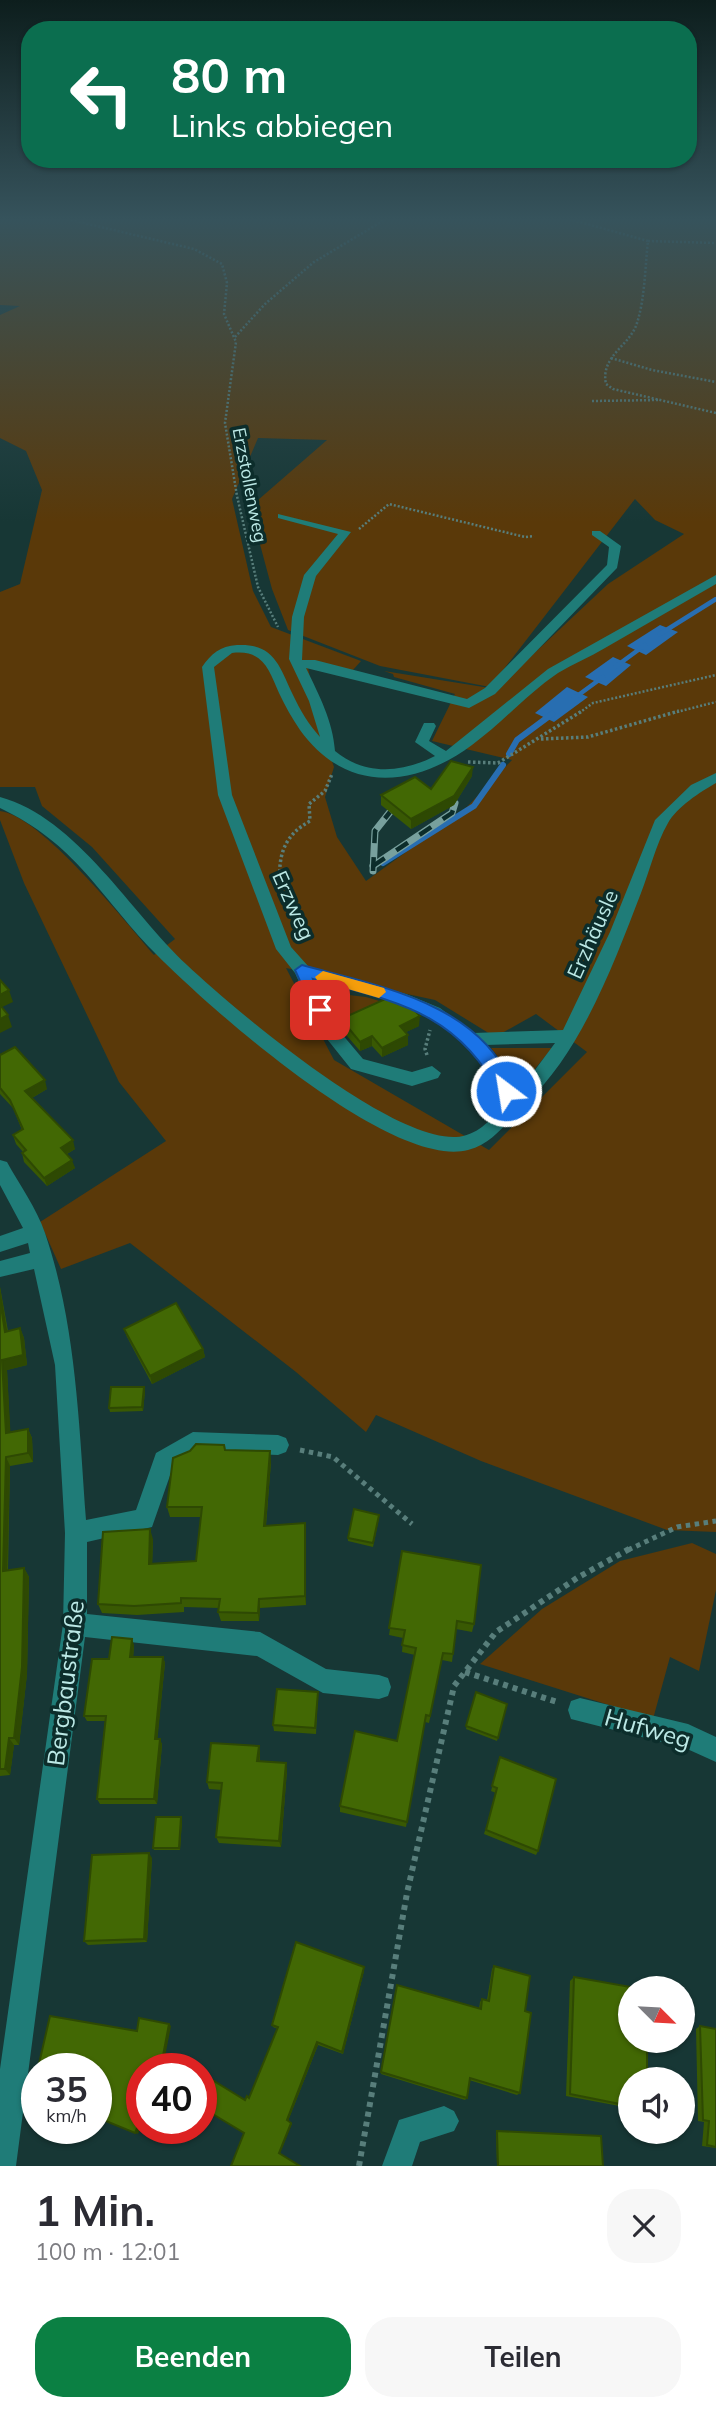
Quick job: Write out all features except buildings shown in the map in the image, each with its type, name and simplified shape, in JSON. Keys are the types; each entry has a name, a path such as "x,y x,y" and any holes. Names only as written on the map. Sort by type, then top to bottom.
{"street":[{"path":"282,516 345,532 310,575 298,617 296,661 316,701 327,737 328,753"},
{"path":"296,661 469,704 490,691 613,566 615,546 596,533"},
{"name":"Erzweg","path":"511,1106 502,1077 470,1039 434,1012 401,998 302,970 285,949 271,919 225,795 208,667 213,656 226,649 243,649 264,656 274,665 286,695 309,733 328,753 351,769 376,774 414,771 446,757 473,740 546,676 716,579"},
{"path":"429,726 422,742 446,757"},
{"name":"Erzhäusle","path":"511,1106 532,1087 569,1036 618,932 662,820 696,788 716,777"},
{"path":"0,802 24,813 80,856 156,945 207,993 273,1047 397,1129 449,1145 479,1140 499,1126 511,1106"},
{"path":"302,970 329,1030 357,1064 412,1079 432,1073"},
{"path":"470,1039 569,1036"},
{"name":"Bergbaustraße","path":"0,1167 35,1233 43,1258 65,1365 76,1533 75,1624 1,2166"},
{"path":"0,1244 35,1233"},
{"path":"0,1269 43,1258"},
{"path":"76,1533 144,1519 164,1460 193,1442 278,1445"},
{"path":"75,1624 260,1644 323,1681 379,1687"},
{"name":"Hufweg","path":"580,1710 688,1736 716,1750"},
{"path":"397,2166 409,2130 444,2121"}],"path":[{"name":"Erzstollenweg","path":"226,320 235,337 225,423 237,496 258,587 296,661"},
{"path":"235,337 250,320"},
{"path":"637,320 636,325 611,358 604,374 606,384 633,394 665,399 716,413"},
{"path":"611,358 652,370 716,382"},
{"path":"592,401 665,399"},
{"path":"345,532 364,528 389,505 525,537 534,536"},
{"path":"446,757 479,764 498,763 541,739 593,703 716,675"},
{"path":"541,739 567,741 618,733 716,702"},
{"path":"271,919 280,902 279,856 284,841 310,821 309,804 325,790 332,779"},
{"path":"432,1073 425,1049 434,1012"},
{"path":"278,1445 333,1457 412,1524"},
{"path":"359,2166 407,1893 454,1686 496,1632 577,1578 627,1550 677,1527 716,1521"},
{"path":"464,1672 580,1710"}],"shaded area":[{"path":"0,320 716,320 716,1532 667,1530 481,1461 376,1415 366,1432 296,1372 130,1243 61,1269 40,1222 166,1141 119,1082 24,883 0,820 0,811 17,817 59,850 104,896 154,955 175,939 92,847 42,806 35,787 0,787 0,592 20,584 42,490 26,451 0,438","holes":["258,438 327,440 250,507 272,589 288,630 380,666 490,687 635,499 655,520 684,534 608,584 496,689 384,671 394,677 455,694 432,741 512,760 464,810 366,881 337,837 325,797 334,767 319,724 307,662 353,670 361,661 271,627 253,591 232,499","286,968 435,1000 495,1037 536,1014 587,1052 489,1150 334,1060"]},
{"path":"324,992 366,997 393,1005 345,1027"},
{"path":"491,1048 552,1048 521,1086"},
{"path":"692,1543 716,1554 716,1590 699,1671 670,1657 653,1719 480,1664 542,1609 620,1561"}],"water":[{"path":"660,625 678,632 646,655 627,646"},
{"path":"613,657 631,665 606,686 585,677"},
{"path":"567,687 588,697 554,722 535,713"}],"waterway":[{"path":"660,634 716,599"},
{"path":"615,667 645,645"},
{"path":"573,699 603,677"},
{"path":"509,754 517,740 552,714"},
{"path":"383,863 474,806 503,765"}],"railway":[{"path":"373,866 452,813 455,803"},
{"path":"373,866 375,831 390,812"},
{"path":"373,866 373,871"}],"slow traffic":[{"path":"323,977 379,992"}],"route":[{"path":"320,1010 302,970 401,998 434,1012 470,1039 502,1077 506,1091"}]}
